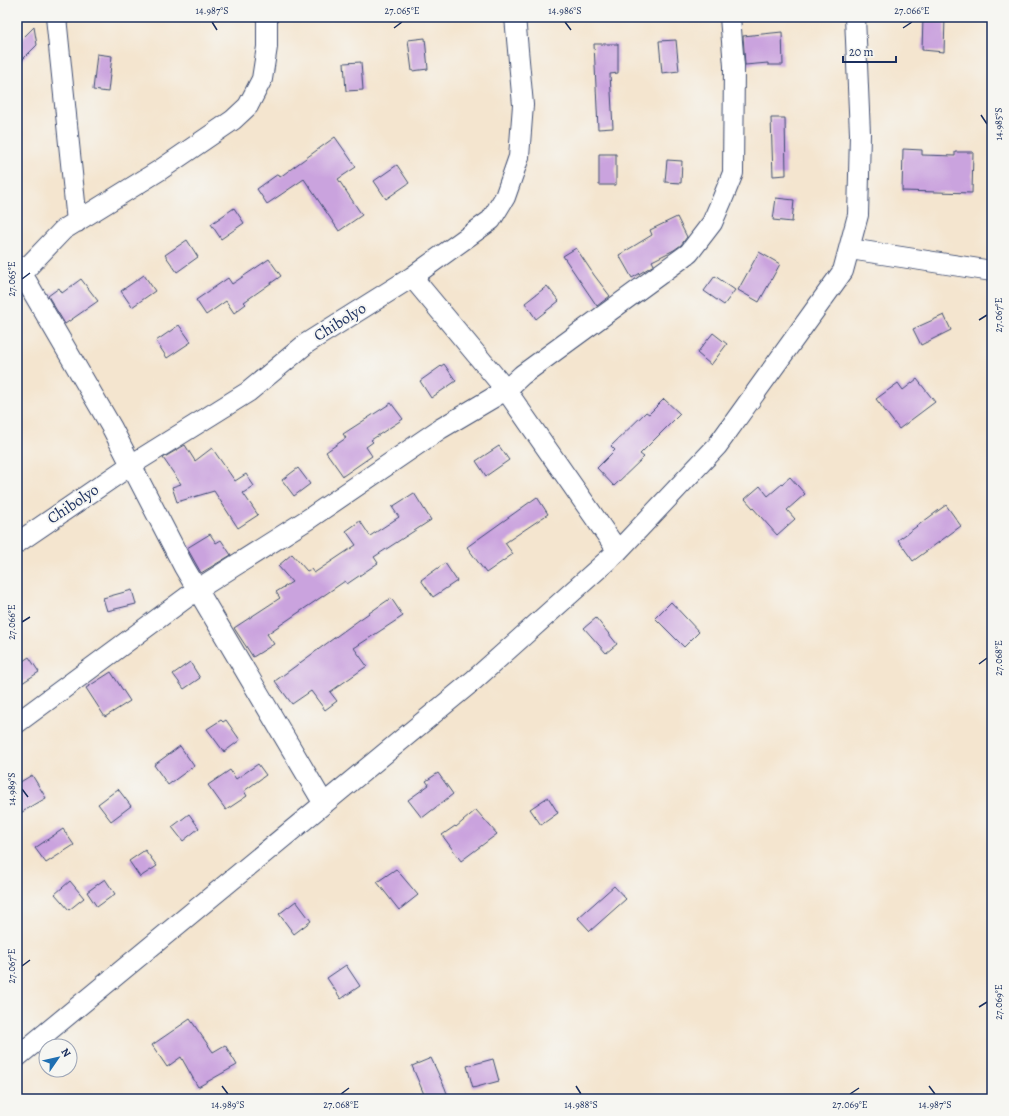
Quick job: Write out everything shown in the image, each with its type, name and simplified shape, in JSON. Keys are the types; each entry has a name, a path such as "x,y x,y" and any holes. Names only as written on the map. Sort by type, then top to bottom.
{"street":[{"path":"56,17 77,222"},
{"path":"267,17 267,47 262,79 248,106 233,120 160,170 63,230 18,267 112,428 184,567 324,804"},
{"name":"Chibolyo","path":"17,543 131,465 248,392 307,343 412,277 491,220 505,196 519,157 523,105 515,17"},
{"path":"17,723 198,590 310,518 440,429 506,390 522,375 689,253 712,223 733,173 734,66 730,17"},
{"path":"17,1057 474,680 618,551 717,446 844,271 858,215 860,134 855,17"},
{"path":"850,250 992,272"},
{"path":"412,277 506,390 618,551"}],"building":[{"path":"923,17 945,17 944,52 922,50"},
{"path":"34,27 37,45 17,65 17,44"},
{"path":"782,32 783,65 768,65 768,63 745,65 743,36"},
{"path":"425,38 428,69 412,71 408,40"},
{"path":"676,40 679,71 662,73 659,41"},
{"path":"594,44 618,44 618,73 610,74 613,128 598,129"},
{"path":"97,54 112,56 108,92 93,90"},
{"path":"361,62 363,90 346,91 344,63"},
{"path":"771,118 785,118 786,175 773,176"},
{"path":"335,137 356,167 338,179 362,215 339,231 304,179 267,204 257,189 278,174 280,177"},
{"path":"903,149 922,150 922,155 955,156 955,152 973,152 972,193 902,191"},
{"path":"599,154 616,154 616,185 599,185"},
{"path":"667,160 682,161 681,183 665,182"},
{"path":"397,165 409,183 386,199 374,181"},
{"path":"776,198 794,200 792,222 773,220"},
{"path":"234,208 244,223 221,239 211,224"},
{"path":"677,217 687,237 681,245 652,261 654,265 632,278 619,255 652,235 650,230"},
{"path":"187,240 198,257 177,272 165,255"},
{"path":"576,248 610,296 597,306 563,256"},
{"path":"759,252 780,264 759,302 738,290"},
{"path":"269,259 281,276 244,302 246,304 234,313 226,301 206,315 196,300 228,278 232,284"},
{"path":"144,275 155,291 132,307 121,291"},
{"path":"715,276 735,290 724,305 704,291"},
{"path":"81,279 98,301 65,324 48,296 59,288 62,293"},
{"path":"547,286 559,301 536,319 525,303"},
{"path":"944,315 951,330 921,345 913,329"},
{"path":"179,325 191,342 167,358 156,341"},
{"path":"713,333 727,344 711,365 697,353"},
{"path":"444,364 456,381 431,398 420,381"},
{"path":"917,379 935,402 899,429 876,399 898,383 903,390"},
{"path":"664,399 680,414 640,454 644,457 614,486 597,468 615,450 611,446 646,412 649,414"},
{"path":"391,403 403,419 371,440 373,442 366,447 372,456 343,476 326,452 346,438 343,434"},
{"path":"185,445 195,461 212,448 235,481 246,474 254,486 243,493 258,515 238,528 214,491 177,502 172,487 181,484 163,458"},
{"path":"499,446 509,460 486,476 476,461"},
{"path":"298,468 310,484 294,496 282,480"},
{"path":"790,477 805,494 787,510 795,519 777,535 745,499 760,486 768,496"},
{"path":"414,493 431,520 374,557 378,563 347,584 345,581 267,634 274,644 253,657 234,628 280,598 276,592 292,582 278,566 292,554 307,571 311,569 314,573 356,545 346,531 360,521 370,536 399,517 392,507"},
{"path":"537,497 548,514 505,543 513,554 486,573 467,547"},
{"path":"946,505 961,526 913,561 898,540"},
{"path":"210,534 216,543 221,540 231,555 201,573 187,548"},
{"path":"445,563 457,581 433,597 421,580"},
{"path":"132,590 136,604 107,611 103,598"},
{"path":"391,598 403,616 354,648 367,666 330,692 337,701 325,710 311,691 292,704 275,681"},
{"path":"671,602 699,632 684,647 655,618"},
{"path":"596,618 617,644 606,653 584,628"},
{"path":"29,657 39,672 22,683 17,675 17,665"},
{"path":"190,662 200,678 184,689 173,674"},
{"path":"111,672 130,701 105,717 86,688"},
{"path":"221,720 223,722 226,720 240,740 224,752 207,729"},
{"path":"180,746 194,766 168,785 154,765"},
{"path":"258,764 266,775 244,791 247,796 226,810 208,785 230,770 236,779"},
{"path":"438,773 453,794 422,818 408,800 429,785 426,781"},
{"path":"32,775 46,798 17,815 17,784"},
{"path":"118,789 131,806 111,821 98,804"},
{"path":"548,797 558,813 541,825 530,809"},
{"path":"476,810 497,834 461,861 442,835 455,826 456,827"},
{"path":"189,814 199,828 183,841 172,827"},
{"path":"63,829 74,845 46,863 35,848"},
{"path":"145,850 157,866 140,877 129,861"},
{"path":"396,869 418,895 399,910 377,882"},
{"path":"105,879 115,894 97,907 87,892"},
{"path":"70,881 84,898 69,910 55,894"},
{"path":"614,886 626,899 590,931 578,918"},
{"path":"296,901 311,921 294,934 279,914"},
{"path":"346,965 360,986 341,999 327,978"},
{"path":"190,1019 213,1052 225,1045 237,1065 198,1087 181,1057 167,1067 152,1045"},
{"path":"431,1058 449,1099 426,1099 412,1066"},
{"path":"493,1059 499,1081 473,1088 467,1066"}]}
